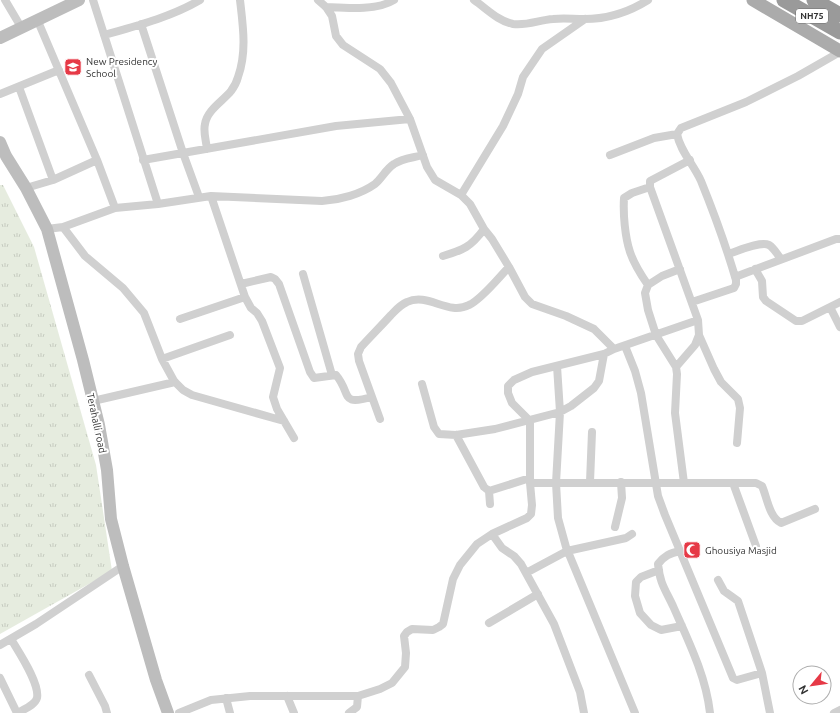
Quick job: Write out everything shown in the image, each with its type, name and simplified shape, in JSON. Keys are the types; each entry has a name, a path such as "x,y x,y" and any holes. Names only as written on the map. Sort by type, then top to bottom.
{"highway":[{"name":"NH75","path":"784,0 840,32"},
{"name":"NH75","path":"814,0 840,15"}],"main road":[{"path":"753,0 840,51"}],"street":[{"path":"0,38 79,0"},
{"path":"93,0 158,204"},
{"path":"104,35 187,8 200,0"},
{"path":"207,149 204,132 205,122 210,112 232,90 238,76 244,48 244,29 240,0"},
{"path":"318,0 326,7 332,16 336,36 343,45 380,69 391,83 410,119 427,167 435,180 461,195 476,212 484,229 492,239 526,297 532,304 566,316 594,330 614,349"},
{"path":"326,7 376,6 390,3 394,0"},
{"path":"474,0 496,17 512,24 524,25 553,19 586,19 628,11 648,0"},
{"path":"0,7 7,3 21,27"},
{"path":"37,19 97,160 115,208"},
{"path":"461,195 503,126 524,77 542,49 586,19"},
{"path":"141,24 182,153 199,197"},
{"path":"692,302 734,288 736,284 723,236 700,179 678,141 677,134 681,128 746,102 798,76 840,51"},
{"path":"0,94 59,70"},
{"path":"19,87 53,180"},
{"path":"144,160 336,126 410,119"},
{"path":"610,156 654,138 677,134"},
{"name":"Terahalli road","path":"0,142 6,156 26,188 47,229 93,401 107,470 112,519 123,566 156,680 168,713"},
{"path":"47,229 63,227 115,208 158,204 199,197 211,196 322,201 334,200 368,188 376,183 392,165 404,159 424,155"},
{"path":"26,188 53,180 97,160"},
{"path":"690,160 654,178 650,181 650,187 698,320 699,335 718,376 738,399 740,408 737,443"},
{"path":"648,286 629,250 623,211 624,198 632,193 650,187"},
{"path":"211,196 245,297 251,308 257,312 262,321 280,368 274,397 277,409 294,438"},
{"path":"63,227 85,256 123,288 144,313 162,359 175,382 183,390 192,395 284,421"},
{"path":"443,256 463,250 476,241 484,229"},
{"path":"735,277 836,239 840,239"},
{"path":"728,254 759,244 767,244 773,248 781,259"},
{"path":"380,419 359,361 358,354 362,347 396,308 408,301 420,298 451,308 469,305 479,298 509,267"},
{"path":"680,269 662,276 648,286 645,293 648,310 656,335 676,367 678,384 675,413 684,483"},
{"path":"755,269 762,281 763,297 766,302 796,321 802,321 840,302"},
{"path":"303,274 332,375"},
{"path":"241,284 275,278 279,284 310,372 314,378 336,375 348,396 353,401 372,398"},
{"path":"180,319 245,297"},
{"path":"830,307 840,327"},
{"path":"179,713 212,700 226,698 250,696 358,696 380,689 392,683 405,667 406,653 404,636 407,632 412,629 433,630 443,624 453,579 460,565 478,544 492,534 526,518 531,514 530,421 512,403 508,393 508,386 514,380 532,372 604,354 614,349 698,320"},
{"path":"162,359 230,335"},
{"path":"676,367 695,345 699,335"},
{"path":"625,346 635,371 641,393 658,496 665,516 733,678 737,680 762,673"},
{"path":"422,384 434,427 439,434 456,435 530,421 560,412 571,406 594,388 599,381 604,354"},
{"path":"557,366 560,412 556,483 558,518 567,551 635,713"},
{"path":"93,401 175,382"},
{"path":"590,482 592,432"},
{"path":"456,435 484,487 489,491 490,504"},
{"path":"489,491 530,481 556,483 756,483 762,486 773,516 780,523 815,508"},
{"path":"615,527 622,498 621,482"},
{"path":"733,483 756,546"},
{"path":"492,534 502,548 514,556 526,573 554,624 580,692 584,713"},
{"path":"526,573 567,551 626,538 632,534"},
{"path":"680,551 670,553 662,558 658,564 660,578 682,626 706,686 710,713"},
{"path":"0,645 36,624 123,566"},
{"path":"659,570 641,577 636,582 635,596 640,613 651,625 661,630 682,626"},
{"path":"718,580 724,591 738,601 762,673 770,713"},
{"path":"488,623 538,594"},
{"path":"0,678 18,713 33,704 37,697 35,683 11,639"},
{"path":"89,675 107,713"},
{"path":"288,696 294,713"},
{"path":"349,713 356,707 358,696"},
{"path":"226,698 230,713"},
{"path":"834,713 840,710"}],"green space":[{"path":"0,185 3,185 34,247 96,465 112,571 0,634"}],"place":[{"name":"New Presidency School","path":"73,67"},
{"name":"Ghousiya Masjid","path":"692,550"}]}
